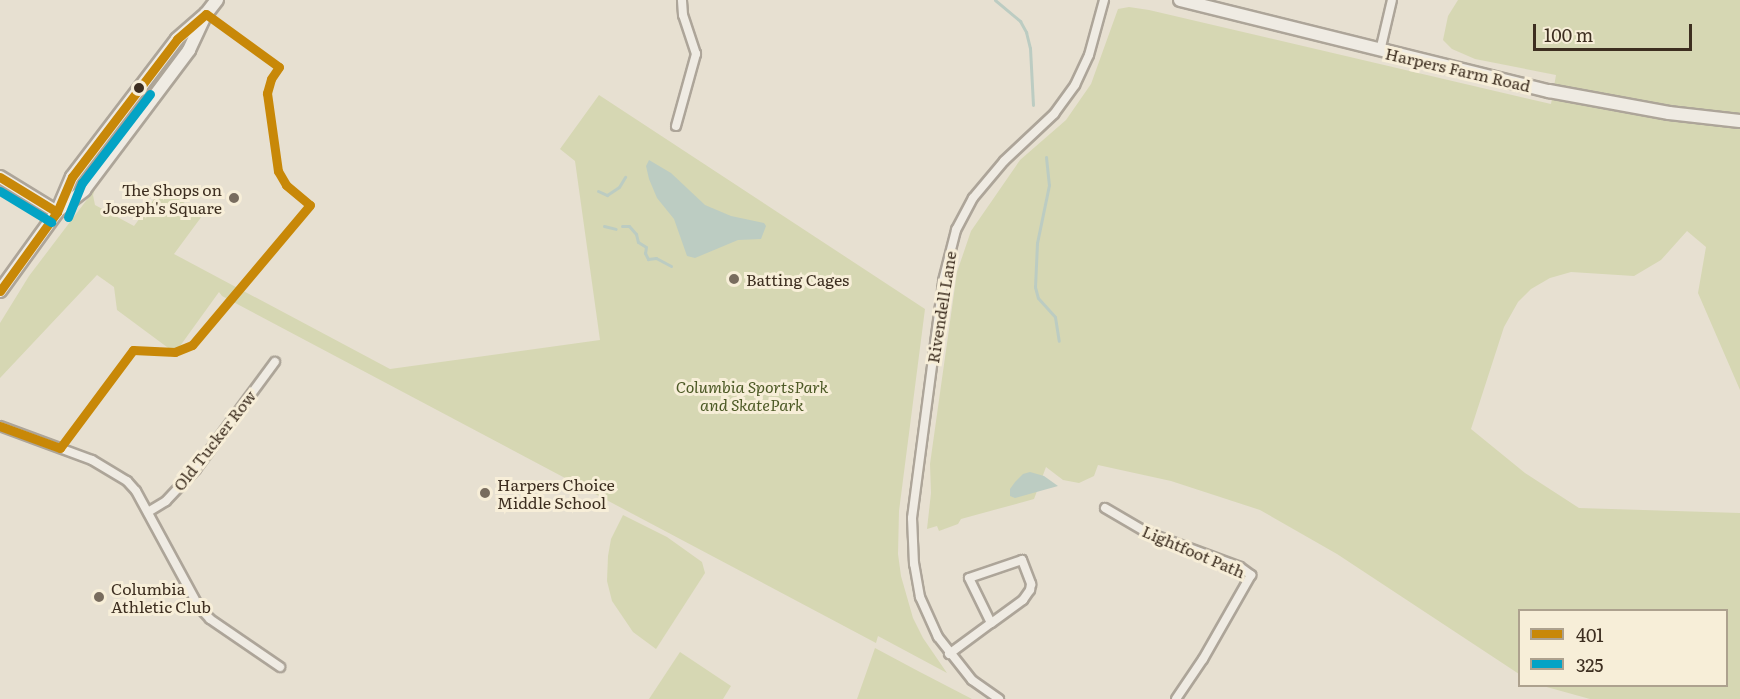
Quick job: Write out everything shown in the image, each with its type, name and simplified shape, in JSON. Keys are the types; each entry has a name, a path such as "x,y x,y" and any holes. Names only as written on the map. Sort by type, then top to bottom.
{"main road":[{"path":"0,291 57,212 84,190 183,59 206,14 217,0"},
{"name":"Harpers Farm Road","path":"1180,0 1380,51 1592,99 1740,121"},
{"path":"0,177 57,212"}],"street":[{"path":"676,126 696,54 683,15 682,0"},
{"name":"Rivendell Lane","path":"999,699 972,680 949,654 931,625 920,597 912,546 915,494 949,250 963,215 973,198 1004,161 1054,114 1075,85 1089,55 1104,0"},
{"path":"1380,51 1392,0"},
{"name":"Old Tucker Row","path":"148,512 166,501 196,469 274,362"},
{"path":"0,426 92,459 127,480 148,512 199,607 210,619 280,667"},
{"name":"Lightfoot Path","path":"1105,508 1146,532 1240,567 1251,575 1203,658 1176,699"},
{"path":"949,654 1023,600 1031,584 1022,560 969,578 991,623"}],"green space":[{"path":"1458,0 1740,0 1740,390 1698,293 1706,247 1687,231 1661,260 1634,276 1571,272 1550,278 1531,289 1518,302 1504,327 1471,429 1525,473 1579,508 1740,513 1740,699 1590,699 1547,687 1728,687 1728,609 1518,609 1518,673 1337,554 1260,510 1171,481 1098,465 1094,476 1079,483 1063,480 1046,467 1034,499 961,519 958,524 939,531 937,526 927,529 931,493 930,464 957,272 971,231 1020,160 1066,120 1091,84 1118,9 1129,7 1149,10 1551,104 1556,75 1475,59 1452,49 1443,40 1448,16"},
{"name":"Columbia SportsPark and SkatePark","path":"599,95 925,309 899,511 898,554 901,576 913,618 923,638 947,673 878,636 876,643 222,296 219,292 175,353 117,310 114,287 97,275 0,378 0,323 29,276 95,189 93,195 95,205 134,226 163,187 202,216 174,254 390,369 600,340 575,161 560,149"},
{"path":"623,515 667,537 702,562 705,573 656,649 633,632 612,601 607,581 611,539"},
{"path":"875,648 918,671 972,699 857,699"},
{"path":"680,652 731,686 723,699 649,699"}],"shaded area":[{"path":"649,160 671,173 705,205 731,216 764,223 766,226 761,239 738,240 695,258 687,256 674,219 657,198 649,179 646,166"},
{"path":"1030,472 1044,476 1058,486 1015,498 1010,496 1010,489 1015,482 1023,474"}],"waterway":[{"path":"995,0 1020,21 1026,32 1030,48 1033,105"},
{"path":"1046,157 1049,185 1037,243 1035,287 1038,298 1055,317 1059,341"},
{"path":"598,191 607,195 619,187 625,177"},
{"path":"604,226 616,229"},
{"path":"622,226 629,226 636,234 638,242 646,247 645,253 648,259 656,258 671,266"}],"transit line":[{"name":"401","path":"0,291 57,212 72,177 177,39 206,14 279,67 271,79 267,93 278,171 286,185 310,205 192,345 175,352 133,350 60,448 0,426"},
{"name":"325","path":"68,217 82,183 150,94"},
{"name":"401","path":"0,177 57,212"},
{"name":"325","path":"0,191 51,222"}],"place":[{"name":"The Shops on Joseph's Square","path":"234,198"},
{"name":"Batting Cages","path":"734,279"},
{"name":"Harpers Choice Middle School","path":"485,493"},
{"name":"Columbia Athletic Club","path":"99,597"}]}
